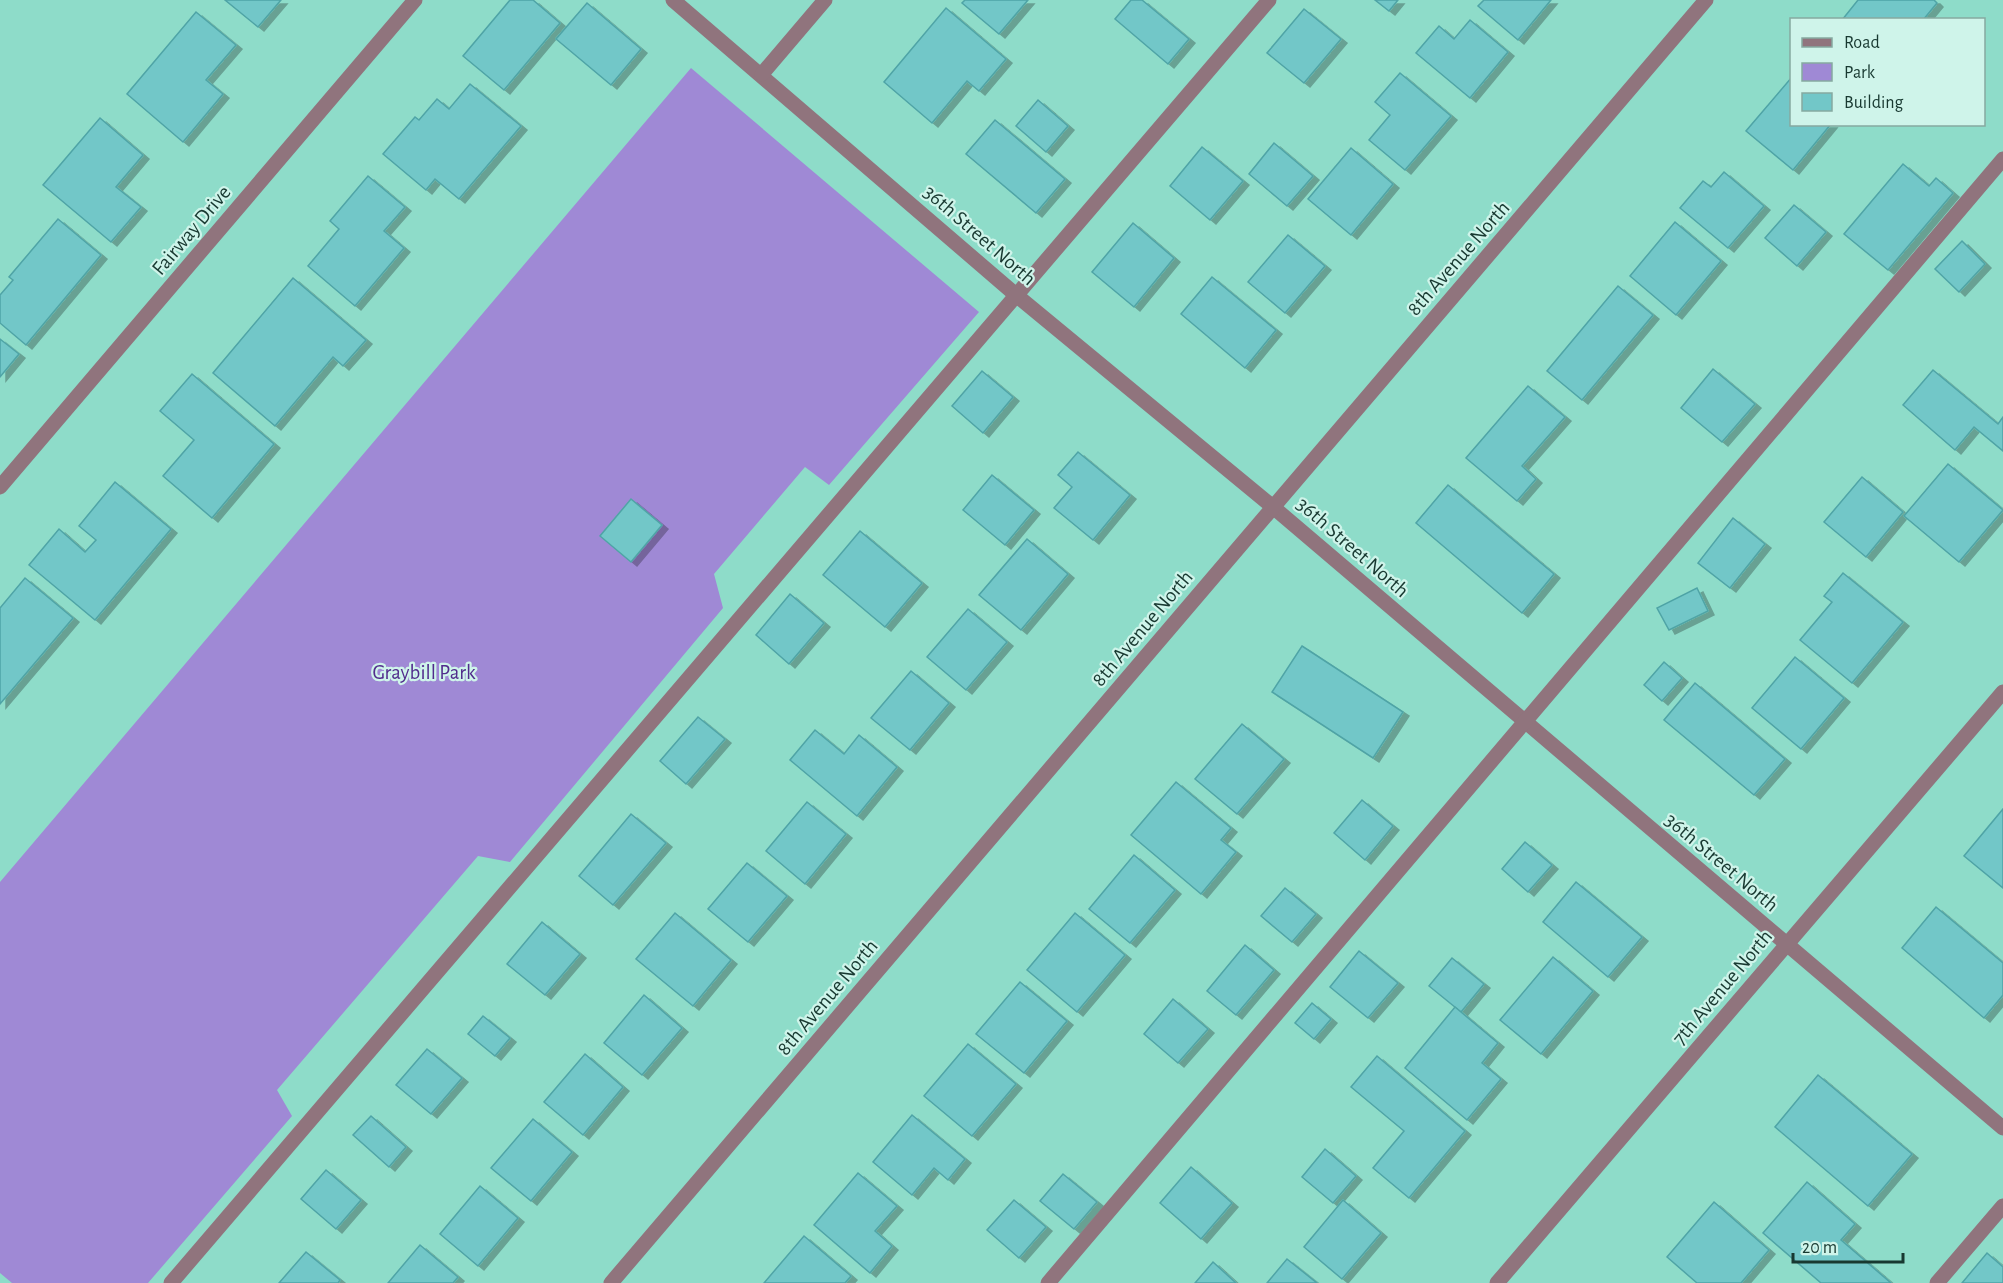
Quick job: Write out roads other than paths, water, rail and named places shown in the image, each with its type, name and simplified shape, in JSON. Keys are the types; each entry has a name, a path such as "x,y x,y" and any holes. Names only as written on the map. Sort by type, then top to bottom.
{"street":[{"name":"Fairway Drive","path":"0,486 415,0"},
{"name":"36th Street North","path":"673,0 762,74 1016,295 1273,507 2003,1128"},
{"path":"762,74 825,0"},
{"path":"171,1283 1269,0"},
{"name":"8th Avenue North","path":"611,1283 1706,0"},
{"path":"1048,1283 2003,159"},
{"name":"7th Avenue North","path":"1497,1283 2003,692"},
{"path":"1937,1283 2003,1206"}],"park label":[{"name":"Graybill Park","path":"424,672"}]}
